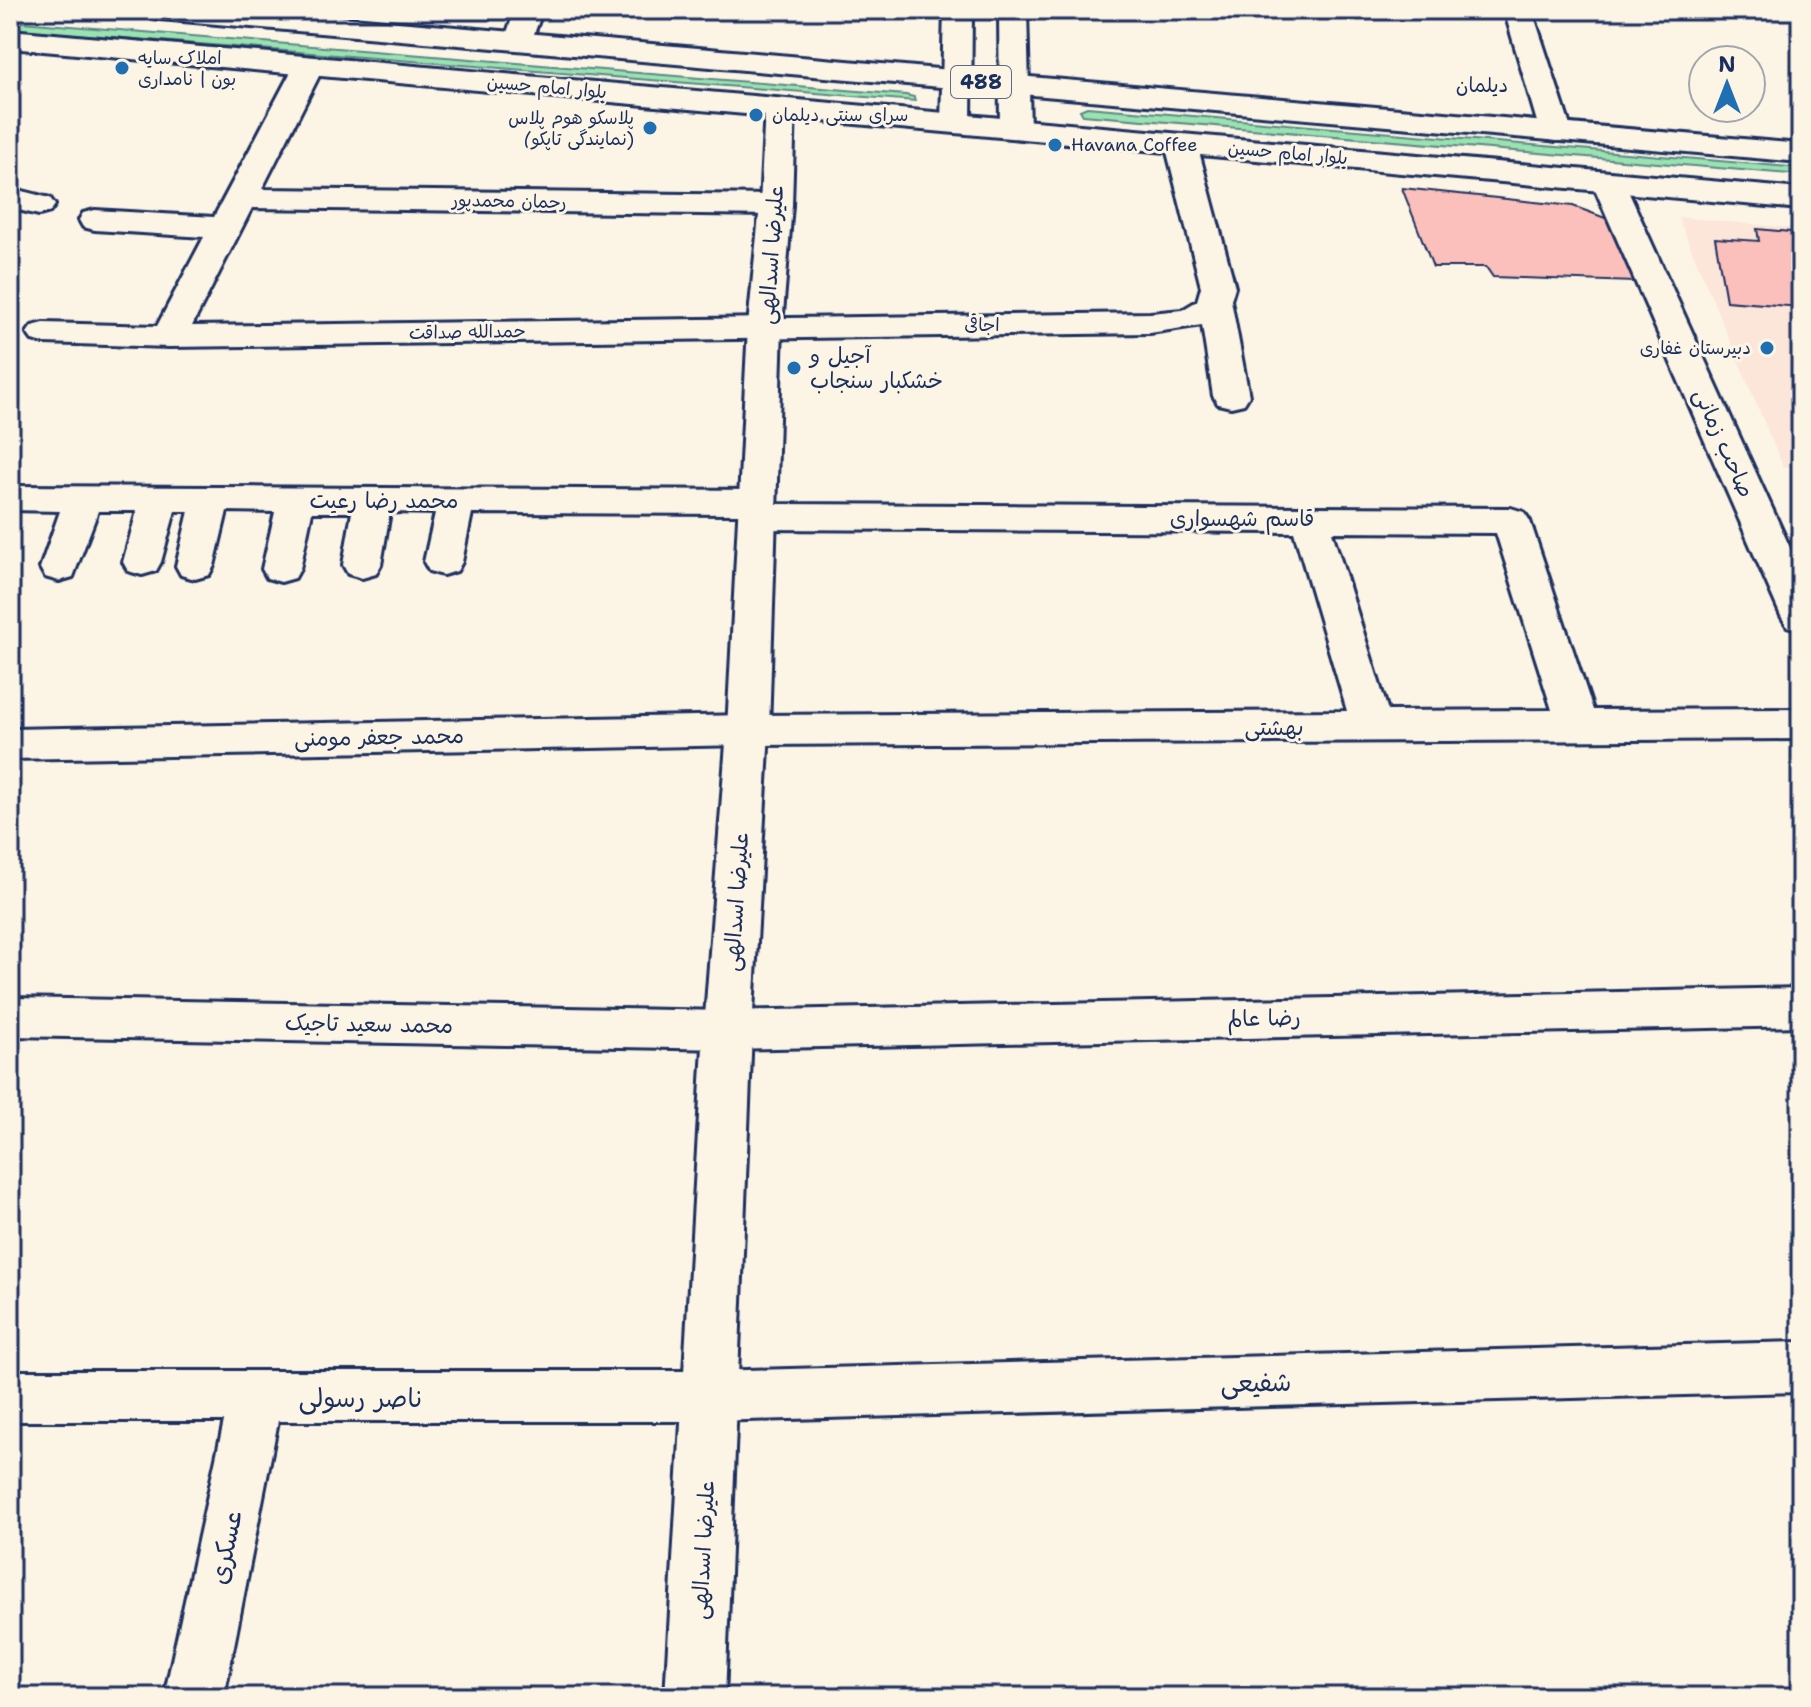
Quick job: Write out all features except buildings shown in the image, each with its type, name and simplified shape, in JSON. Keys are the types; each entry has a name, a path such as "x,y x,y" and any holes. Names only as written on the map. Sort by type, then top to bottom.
{"street":[{"name":"بلوار امام حسین","path":"160,10 1801,153"},
{"path":"519,41 529,10"},
{"path":"956,123 958,10"},
{"path":"1013,10 1015,129"},
{"path":"1518,10 1556,132"},
{"name":"بلوار امام حسین","path":"10,39 1801,199"},
{"path":"169,337 309,66"},
{"name":"علیرضا اسدالهی","path":"695,1697 728,1030 748,730 765,326 776,205 780,108"},
{"path":"1181,144 1218,287 1207,310 1231,396"},
{"name":"صاحب زمانی","path":"1608,182 1801,616"},
{"name":"رحمان محمدپور","path":"241,198 776,205"},
{"path":"95,220 226,228"},
{"name":"اجاقی","path":"765,326 1150,323 1207,310"},
{"name":"حمدالله صداقت","path":"44,333 169,337 765,326"},
{"name":"محمد رضا رعیت","path":"10,498 456,501 758,509"},
{"path":"59,568 83,499"},
{"path":"142,562 159,499"},
{"path":"195,566 211,499"},
{"path":"281,569 296,500"},
{"path":"362,565 373,500"},
{"path":"443,562 456,501"},
{"name":"قاسم شهسواری","path":"758,509 1511,521 1577,724"},
{"path":"1309,518 1372,726"},
{"name":"بهشتی","path":"748,730 1801,724"},
{"name":"محمد جعفر مومنی","path":"10,744 748,730"},
{"name":"رضا عالم","path":"728,1030 1801,1007"},
{"name":"محمد سعید تاجیک","path":"10,1017 728,1030"},
{"name":"شفیعی","path":"711,1396 1801,1367"},
{"name":"ناصر رسولی","path":"10,1396 711,1396"},
{"name":"عسکری","path":"194,1697 256,1398"}],"shaded area":[{"name":"دبیرستان غفاری","path":"1678,217 1801,229 1801,467 1783,467"}],"green space":[{"path":"10,21 906,95 914,97 915,101 10,29"},
{"path":"1087,107 1801,168 1801,175 1083,115 1080,110"}],"place":[{"name":"املاک سایه بون | نامداری","path":"122,68"},
{"name":"سرای سنتی دیلمان","path":"756,115"},
{"name":"پلاسکو هوم پلاس (نمایندگی تاپکو)","path":"650,128"},
{"name":"Havana Coffee","path":"1055,145"},
{"name":"دبیرستان غفاری","path":"1767,348"},
{"name":"آجیل و خشکبار سنجاب","path":"794,368"}],"district":[{"name":"دیلمان","path":"1482,85"}]}
